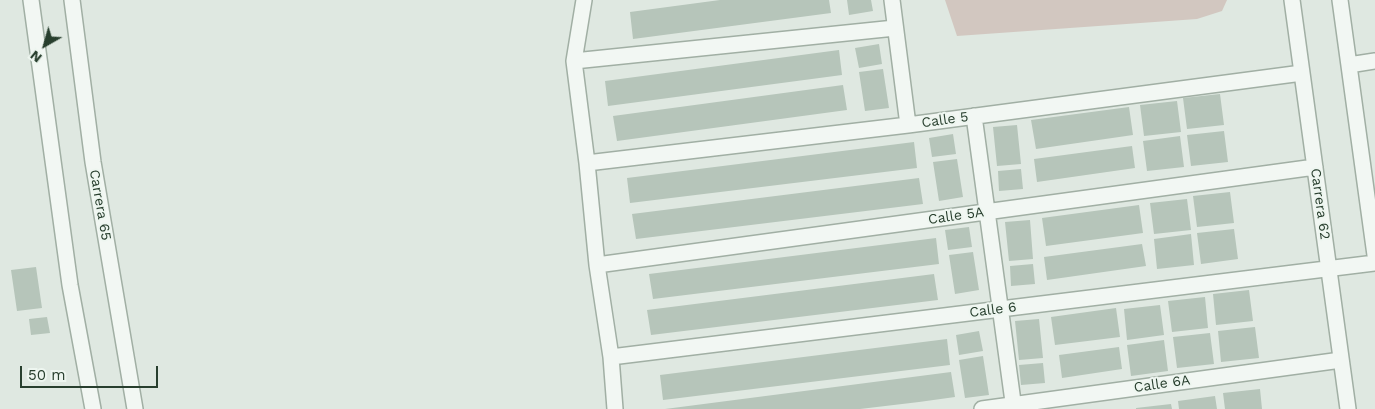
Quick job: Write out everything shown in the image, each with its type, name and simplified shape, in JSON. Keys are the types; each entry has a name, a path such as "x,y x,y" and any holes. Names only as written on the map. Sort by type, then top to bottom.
{"street":[{"path":"31,0 70,285 93,409"},
{"name":"Carrera 65","path":"72,0 92,162 135,409"},
{"path":"584,0 574,61 597,265 611,357 615,409"},
{"path":"892,0 908,125"},
{"name":"Carrera 62","path":"1292,0 1348,409"},
{"path":"1340,0 1349,65 1369,162 1375,254"},
{"path":"574,61 895,28"},
{"path":"1349,65 1375,61"},
{"name":"Calle 5","path":"587,163 908,125 1302,73"},
{"path":"974,116 1014,407"},
{"name":"Calle 5A","path":"597,265 1315,167"},
{"name":"Calle 6","path":"611,357 1375,263"},
{"name":"Calle 6A","path":"982,409 1014,407 1341,360"}],"shaded area":[{"path":"945,0 1227,0 1222,11 1197,19 957,36"}],"building":[{"path":"720,0 829,0 831,13 633,39 630,12"},
{"path":"847,0 871,0 873,11 849,15"},
{"path":"879,44 882,64 859,68 855,48"},
{"path":"839,50 842,75 608,106 605,81"},
{"path":"883,69 889,108 865,111 859,72"},
{"path":"843,85 847,110 617,141 613,116"},
{"path":"1220,94 1224,125 1187,129 1183,98"},
{"path":"1177,101 1181,132 1144,136 1140,105"},
{"path":"1129,107 1133,135 1036,149 1031,120"},
{"path":"1017,125 1021,164 997,166 993,127"},
{"path":"1224,131 1228,162 1191,166 1187,135"},
{"path":"953,134 956,154 932,157 929,138"},
{"path":"1180,136 1184,167 1147,171 1143,141"},
{"path":"914,142 917,168 630,203 627,178"},
{"path":"1132,146 1135,168 1037,182 1034,159"},
{"path":"957,159 963,197 939,201 933,162"},
{"path":"1021,169 1023,189 999,191 998,171"},
{"path":"919,178 923,204 636,239 632,214"},
{"path":"1230,192 1234,223 1197,227 1193,196"},
{"path":"1187,199 1191,230 1154,234 1150,203"},
{"path":"1139,205 1143,233 1046,246 1042,218"},
{"path":"1030,220 1033,259 1009,261 1005,222"},
{"path":"969,227 972,247 948,250 945,230"},
{"path":"1234,229 1238,259 1201,264 1197,233"},
{"path":"1191,234 1194,265 1157,269 1154,239"},
{"path":"936,238 939,264 653,299 649,274"},
{"path":"1142,244 1146,266 1047,280 1044,257"},
{"path":"973,252 979,290 955,294 949,255"},
{"path":"1033,264 1035,284 1011,286 1010,266"},
{"path":"36,267 42,308 17,311 11,270"},
{"path":"934,274 938,300 651,335 647,310"},
{"path":"1249,290 1253,321 1216,325 1213,294"},
{"path":"1205,297 1208,328 1172,332 1168,301"},
{"path":"1160,305 1164,335 1127,340 1124,309"},
{"path":"1116,308 1120,337 1055,345 1051,317"},
{"path":"47,317 50,333 31,335 29,319"},
{"path":"1039,319 1043,358 1019,360 1015,321"},
{"path":"1255,327 1259,358 1221,362 1218,331"},
{"path":"979,331 983,351 959,355 956,335"},
{"path":"1210,333 1214,364 1177,368 1173,337"},
{"path":"947,339 950,365 663,400 660,375"},
{"path":"1164,340 1168,371 1131,376 1127,345"},
{"path":"1119,347 1122,369 1062,378 1059,355"},
{"path":"983,356 989,395 965,398 959,360"},
{"path":"1043,363 1045,383 1021,385 1019,365"},
{"path":"951,372 955,397 919,402 860,409 665,409"},
{"path":"1260,389 1262,409 1225,409 1223,393"},
{"path":"1215,396 1217,409 1179,409 1178,401"},
{"path":"1171,404 1172,409 1136,409 1136,408"}]}
